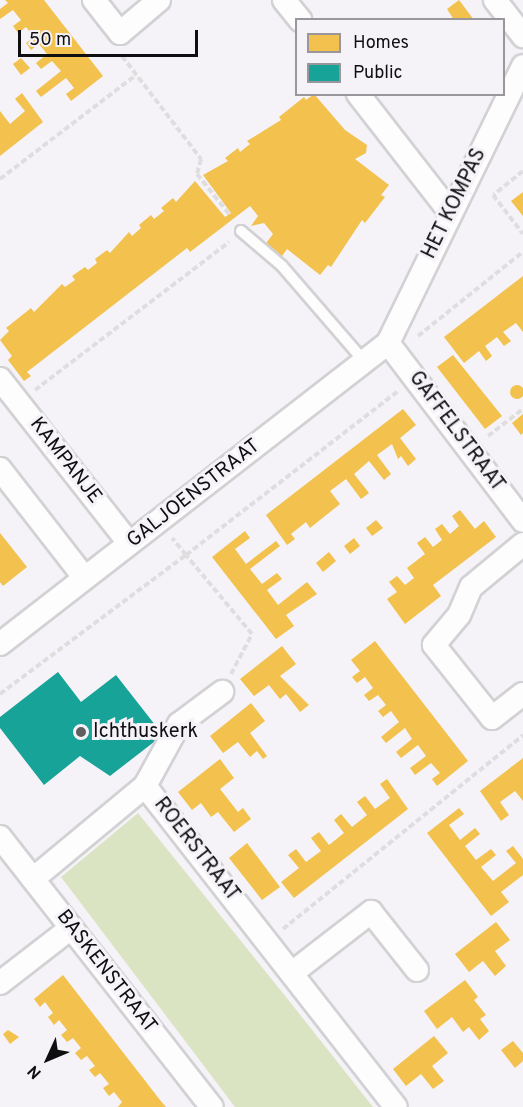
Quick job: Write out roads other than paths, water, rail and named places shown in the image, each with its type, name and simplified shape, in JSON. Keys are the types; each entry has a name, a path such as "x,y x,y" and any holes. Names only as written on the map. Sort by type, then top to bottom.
{"street":[{"path":"94,0 120,33 159,0"},
{"path":"285,0 298,18"},
{"path":"495,0 523,36"},
{"name":"HET KOMPAS","path":"392,348 450,212 523,66"},
{"path":"360,96 450,212"},
{"name":"GALJOENSTRAAT","path":"0,644 364,362 392,348"},
{"name":"GAFFELSTRAAT","path":"392,348 523,521"},
{"name":"KAMPANJE","path":"0,379 129,543"},
{"path":"0,469 85,578"},
{"path":"523,544 471,587 459,615 434,645 492,718 523,694"},
{"path":"145,786 179,724 222,692"},
{"name":"ROERSTRAAT","path":"33,879 145,786 396,1107"},
{"name":"BASKENSTRAAT","path":"0,837 212,1107"},
{"path":"292,974 371,912 417,970"},
{"path":"0,983 71,928"}],"lane":[{"path":"241,231 282,266 364,362"}],"place":[{"name":"Ichthuskerk","path":"81,732"}]}
